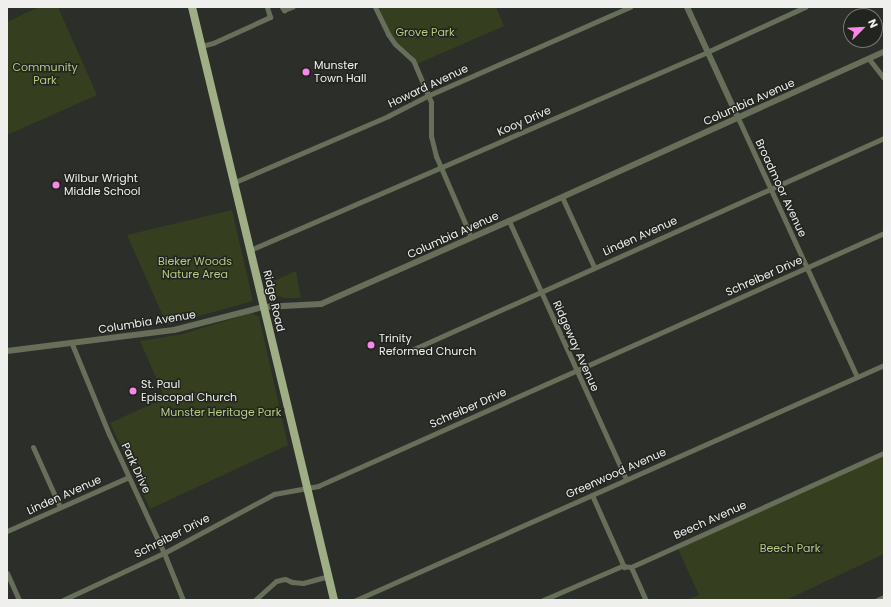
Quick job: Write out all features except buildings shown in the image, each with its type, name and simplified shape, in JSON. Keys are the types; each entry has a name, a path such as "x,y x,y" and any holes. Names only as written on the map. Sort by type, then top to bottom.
{"main road":[{"name":"Ridge Road","path":"192,7 334,600"}],"street":[{"path":"201,46 213,43 270,17 267,7"},
{"path":"282,7 284,10 292,7"},
{"path":"375,7 388,34 395,44 413,60 432,106 431,136 436,156 471,237"},
{"name":"Howard Avenue","path":"235,182 388,116 427,96 630,7"},
{"name":"Broadmoor Avenue","path":"687,7 857,377"},
{"name":"Kooy Drive","path":"250,250 707,52 805,7"},
{"name":"Columbia Avenue","path":"7,352 174,330 263,307 321,304 884,52"},
{"path":"869,59 884,78"},
{"name":"Linden Avenue","path":"405,353 540,291 884,138"},
{"path":"562,197 594,267"},
{"name":"Ridgeway Avenue","path":"509,221 626,479"},
{"name":"Schreiber Drive","path":"63,600 164,553 274,494 307,489 325,483 884,234"},
{"name":"Park Drive","path":"72,344 109,434 164,553 183,600"},
{"name":"Greenwood Avenue","path":"356,600 884,365"},
{"path":"33,447 60,507"},
{"name":"Beech Avenue","path":"543,600 624,567 631,567 884,453"},
{"name":"Linden Avenue","path":"7,531 129,477"},
{"path":"592,495 624,567"},
{"path":"631,567 646,600"},
{"path":"7,573 19,600"},
{"path":"255,600 276,581 285,579 292,582 303,583 328,576"},
{"path":"877,600 884,597"}],"green space":[{"name":"Community Park","path":"39,7 58,7 97,95 7,135 7,22"},
{"name":"Grove Park","path":"376,7 496,7 504,26 417,64 411,54 395,43"},
{"name":"Bieker Woods Nature Area","path":"232,210 253,301 167,325 127,235"},
{"path":"296,271 301,298 284,298 269,293 267,284"},
{"name":"Munster Heritage Park","path":"251,313 259,317 288,445 150,509 110,423 165,398 140,341 183,334"},
{"name":"Beech Park","path":"884,456 884,554 786,600 687,600 699,595 678,549"}],"place":[{"name":"Munster Town Hall","path":"306,72"},
{"name":"Wilbur Wright Middle School","path":"56,185"},
{"name":"Trinity Reformed Church","path":"371,345"},
{"name":"St. Paul Episcopal Church","path":"133,391"}]}
